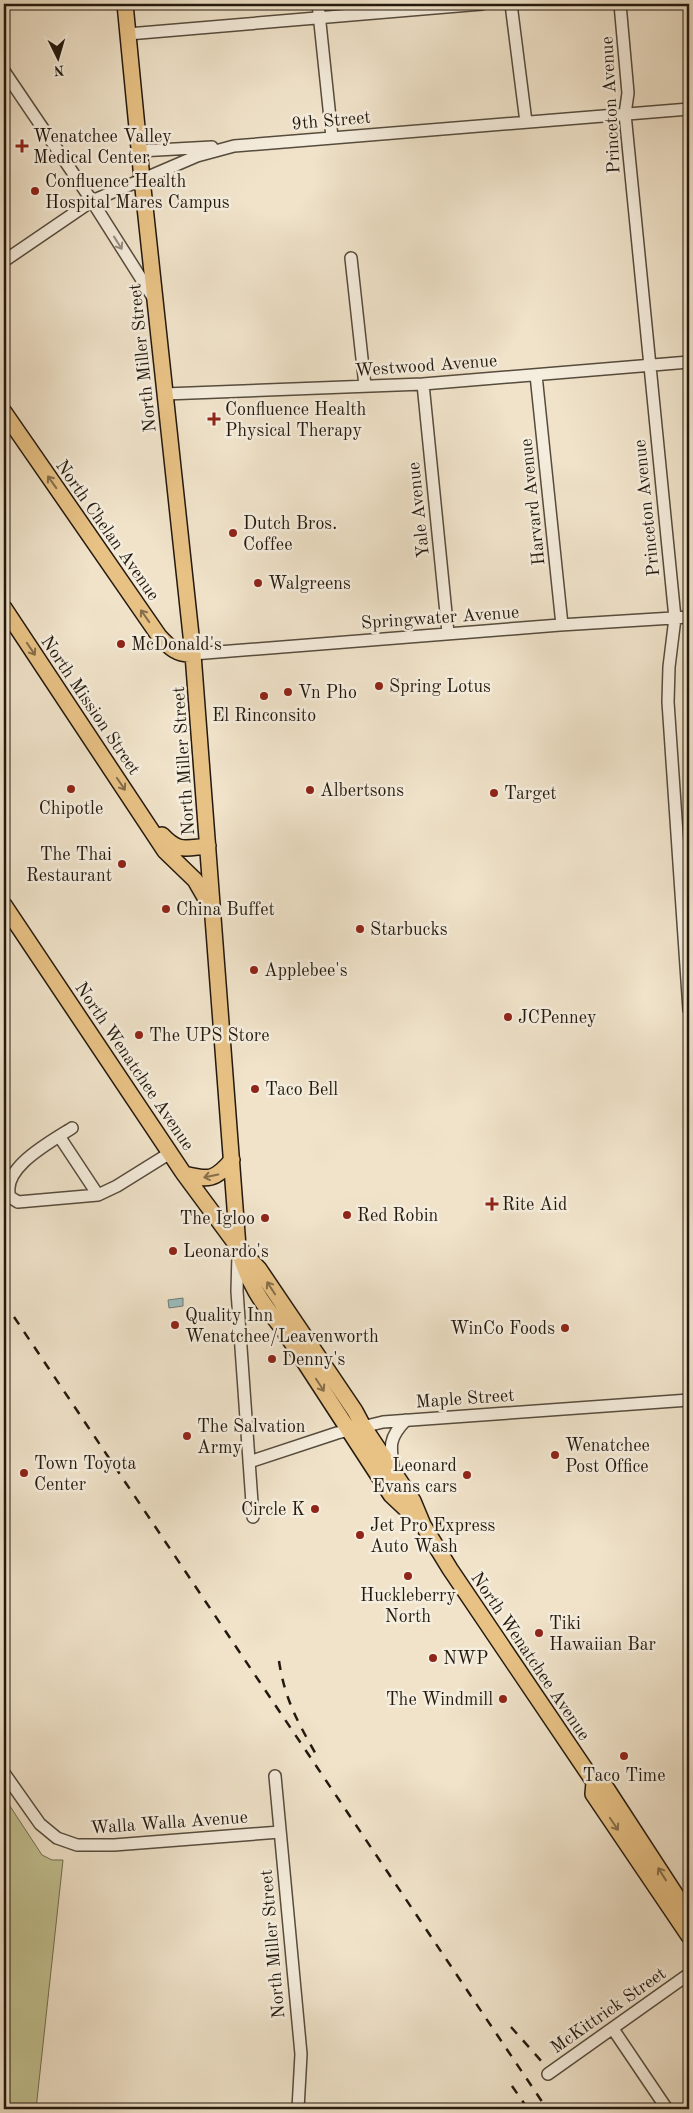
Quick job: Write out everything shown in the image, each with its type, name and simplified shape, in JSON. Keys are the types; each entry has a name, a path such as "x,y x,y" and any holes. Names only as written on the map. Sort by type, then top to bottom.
{"main road":[{"name":"North Miller Street","path":"125,4 193,654 238,1247"},
{"name":"North Chelan Avenue","path":"4,412 159,636 172,650 182,654 193,654"},
{"name":"North Mission Street","path":"4,608 165,851 195,880 213,912"},
{"name":"North Mission Street","path":"147,822 172,846 179,848 208,846"},
{"name":"North Wenatchee Avenue","path":"4,904 184,1174 238,1247 248,1280 269,1312 284,1329 356,1428 394,1472 413,1501 423,1525 450,1569 594,1782 605,1786 689,1915"},
{"path":"184,1174 211,1178 220,1174 232,1160"},
{"name":"North Wenatchee Avenue","path":"356,1428 391,1495 423,1525"},
{"name":"North Wenatchee Avenue","path":"594,1782 593,1794 689,1936"}],"street":[{"path":"318,4 332,137"},
{"path":"128,34 482,4"},
{"path":"511,4 526,122"},
{"name":"Princeton Avenue","path":"620,4 628,93 628,106 625,114 675,618 669,667 668,702 689,1009"},
{"path":"4,71 92,201 155,300"},
{"name":"9th Street","path":"4,261 92,201 197,156 234,146 689,109"},
{"path":"139,151 234,146"},
{"path":"351,258 365,386"},
{"name":"Westwood Avenue","path":"165,394 423,384 689,362"},
{"name":"Harvard Avenue","path":"536,375 562,625"},
{"name":"Yale Avenue","path":"423,384 448,634"},
{"name":"Springwater Avenue","path":"193,654 689,617"},
{"path":"72,1128 27,1158 10,1174 7,1186 10,1197 18,1202 98,1195 117,1186 170,1152"},
{"path":"60,1136 98,1195"},
{"name":"North Miller Street","path":"238,1247 237,1291 253,1517"},
{"name":"Maple Street","path":"249,1462 356,1428 383,1422 689,1400"},
{"path":"394,1472 390,1449 392,1440 395,1431 406,1420"},
{"name":"Walla Walla Avenue","path":"4,1773 40,1824 58,1838 78,1845 114,1845 280,1832"},
{"name":"North Miller Street","path":"275,1776 301,2054 298,2109"},
{"name":"McKittrick Street","path":"548,2074 689,1974"},
{"path":"612,2029 667,2109"}],"shaded area":[{"path":"4,1797 42,1855 52,1860 63,1860 36,2109 4,2109"}],"water":[{"path":"183,1298 183,1306 169,1308 168,1300"}],"railway":[{"path":"4,1302 547,2109"},
{"path":"279,1661 289,1700 318,1758"},
{"path":"511,2027 543,2063"},
{"path":"512,2086 528,2109"}],"place":[{"name":"Wenatchee Valley Medical Center","path":"22,146"},
{"name":"Confluence Health Hospital Mares Campus","path":"35,191"},
{"name":"Confluence Health Physical Therapy","path":"214,419"},
{"name":"Dutch Bros. Coffee","path":"233,533"},
{"name":"Walgreens","path":"258,583"},
{"name":"McDonald's","path":"121,644"},
{"name":"Spring Lotus","path":"379,686"},
{"name":"Vn Pho","path":"288,692"},
{"name":"El Rinconsito","path":"264,696"},
{"name":"Chipotle","path":"71,789"},
{"name":"Albertsons","path":"310,790"},
{"name":"Target","path":"494,793"},
{"name":"The Thai Restaurant","path":"122,864"},
{"name":"China Buffet","path":"166,909"},
{"name":"Starbucks","path":"360,929"},
{"name":"Applebee's","path":"254,970"},
{"name":"JCPenney","path":"508,1017"},
{"name":"The UPS Store","path":"139,1035"},
{"name":"Taco Bell","path":"255,1089"},
{"name":"Rite Aid","path":"492,1204"},
{"name":"Red Robin","path":"347,1215"},
{"name":"The Igloo","path":"265,1218"},
{"name":"Leonardo's","path":"173,1251"},
{"name":"Quality Inn Wenatchee/Leavenworth","path":"175,1325"},
{"name":"WinCo Foods","path":"565,1328"},
{"name":"Denny's","path":"272,1359"},
{"name":"The Salvation Army","path":"187,1436"},
{"name":"Wenatchee Post Office","path":"555,1455"},
{"name":"Town Toyota Center","path":"24,1473"},
{"name":"Leonard Evans cars","path":"467,1475"},
{"name":"Circle K","path":"315,1509"},
{"name":"Jet Pro Express Auto Wash","path":"360,1535"},
{"name":"Huckleberry North","path":"408,1576"},
{"name":"Tiki Hawaiian Bar","path":"539,1633"},
{"name":"NWP","path":"433,1658"},
{"name":"The Windmill","path":"503,1699"},
{"name":"Taco Time","path":"624,1756"}]}
